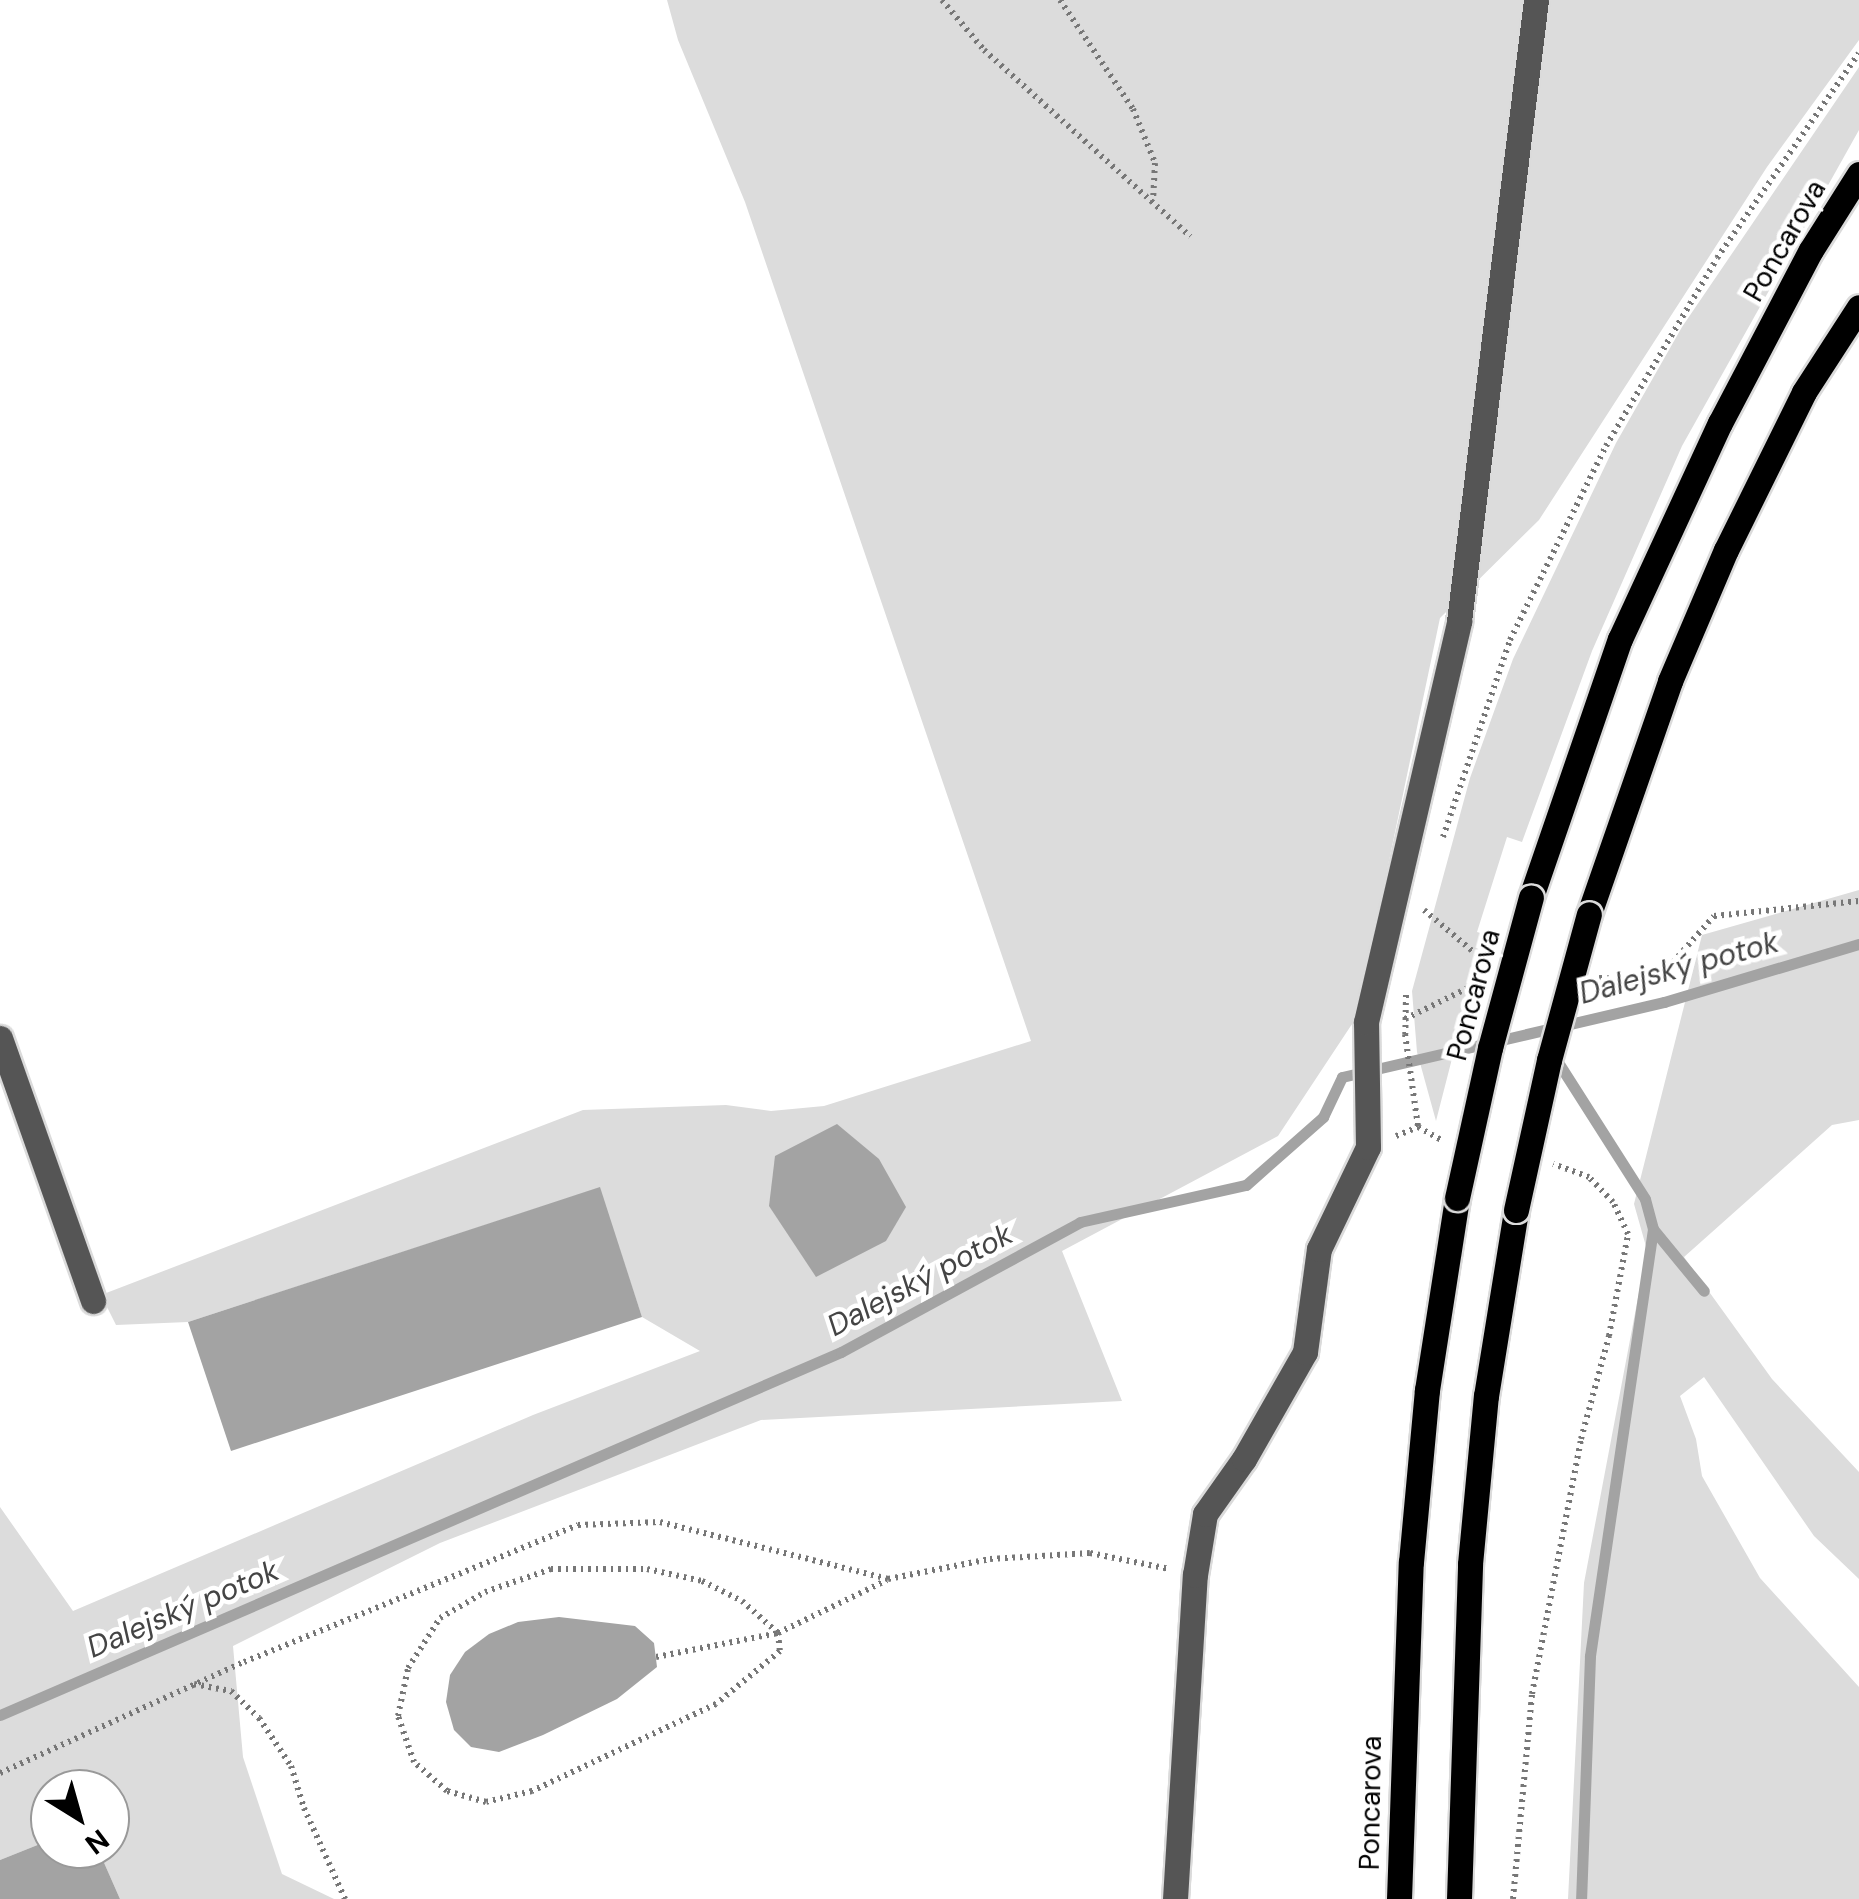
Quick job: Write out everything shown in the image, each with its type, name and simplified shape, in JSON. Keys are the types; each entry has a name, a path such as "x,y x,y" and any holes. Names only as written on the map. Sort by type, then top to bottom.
{"main road":[{"name":"Poncarova","path":"1399,1899 1411,1562 1426,1390 1457,1198 1490,1048 1531,897 1620,639 1720,423 1810,250 1859,174"},
{"path":"1459,1899 1470,1564 1486,1396 1516,1210 1548,1060 1588,914 1670,681 1726,550 1804,392 1859,308"}],"lane":[{"path":"1175,1899 1195,1575 1205,1514 1244,1460 1305,1352 1318,1249 1368,1148 1366,1022 1459,621 1536,0"},
{"path":"0,1038 93,1301"}],"path":[{"path":"942,0 984,50 1190,236"},
{"path":"1060,0 1133,110 1155,163 1153,202"},
{"path":"1438,854 1510,640 1606,446 1717,258 1859,53"},
{"path":"1419,927 1428,891"},
{"path":"1598,978 1658,979 1714,916 1859,901"},
{"path":"1422,910 1485,962"},
{"path":"1407,979 1405,1034 1416,1086 1418,1127 1433,1139 1447,1142"},
{"path":"1405,1019 1482,982"},
{"path":"1513,1899 1536,1676 1628,1234 1613,1202 1589,1177 1539,1161"},
{"path":"0,1773 194,1684 578,1525 660,1522 888,1580"},
{"path":"656,1656 778,1633 888,1580 990,1560 1090,1553 1195,1575"},
{"path":"647,1568 702,1582 742,1601 778,1633 780,1651 716,1704 532,1791 486,1802 447,1791 414,1762 398,1716 408,1668 440,1618 485,1592 552,1569 647,1568"},
{"path":"194,1684 231,1691 260,1718 291,1766 304,1808 344,1899"}],"shaded area":[{"path":"667,0 1859,0 1859,40 1767,167 1539,520 1440,618 1356,1018 1278,1136 1062,1251 1122,1401 761,1420 440,1543 233,1646 243,1757 282,1874 334,1899 120,1899 107,1869 130,1869 130,1769 30,1769 30,1848 0,1860 0,1507 73,1611 533,1415 700,1351 642,1317 599,1188 188,1322 116,1325 101,1295 583,1110 726,1105 771,1111 824,1106 1031,1041 745,202 678,40"},
{"path":"1859,67 1859,130 1682,446 1592,651 1522,842 1507,837 1477,932 1484,934 1436,1121 1417,1052 1412,991 1470,778 1513,659 1616,443 1682,327"},
{"path":"1859,890 1859,1120 1832,1125 1684,1257 1772,1379 1859,1472 1859,1579 1814,1536 1704,1377 1680,1396 1696,1439 1702,1476 1760,1578 1859,1687 1859,1899 1568,1899 1584,1583 1647,1250 1634,1204 1702,935"},
{"path":"837,1124 879,1159 906,1207 886,1241 816,1277 769,1206 775,1156"},
{"path":"600,1187 642,1317 231,1451 188,1322"},
{"path":"559,1617 635,1626 654,1643 657,1667 617,1699 543,1735 499,1752 471,1747 454,1730 446,1702 450,1675 465,1652 489,1634 518,1622"},
{"path":"30,1848 30,1869 107,1869 120,1899 0,1899 0,1860"}],"waterway":[{"name":"Dalejský potok","path":"0,1715 841,1352 1080,1222 1246,1185 1323,1117 1342,1077 1664,1002 1859,944"},
{"path":"1554,1056 1645,1199 1653,1229 1590,1656 1581,1899"},
{"path":"1653,1229 1704,1291"}]}
